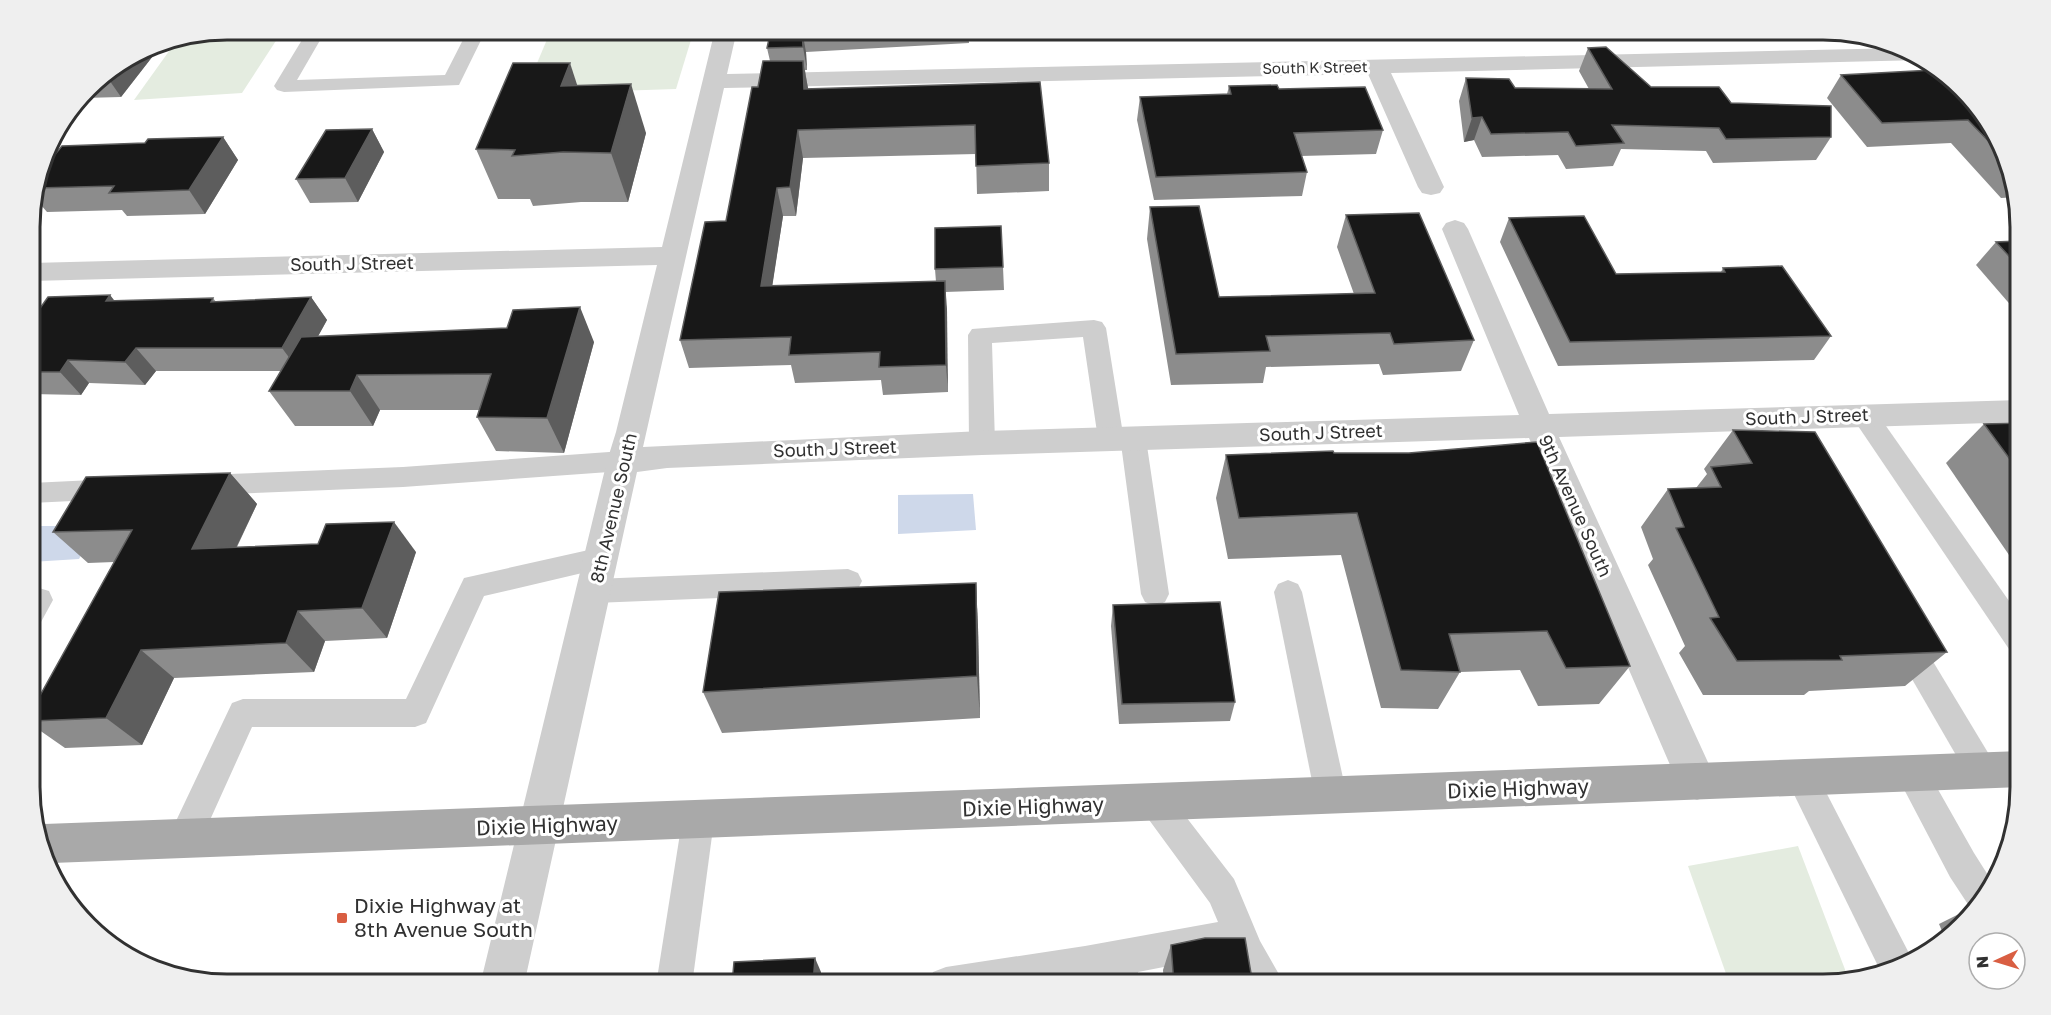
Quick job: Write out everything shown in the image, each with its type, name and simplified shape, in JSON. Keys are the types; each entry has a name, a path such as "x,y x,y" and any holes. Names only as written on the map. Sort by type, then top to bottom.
{"main road":[{"name":"Dixie Highway","path":"50,844 2010,770"}],"street":[{"name":"8th Avenue South","path":"505,974 623,461 632,432 724,40"},
{"name":"South K Street","path":"714,81 1896,55"},
{"path":"1376,66 1431,187"},
{"name":"9th Avenue South","path":"1455,229 1539,426 1697,782"},
{"name":"South J Street","path":"41,272 674,256"},
{"name":"South J Street","path":"623,461 667,456 982,443 2010,411"}],"lane":[{"path":"311,40 284,86 452,81 472,40"},
{"path":"982,443 980,335 1094,328 1122,439 1155,594"},
{"path":"1865,416 2010,627"},
{"path":"1774,418 1791,448"},
{"path":"182,486 403,477 623,461"},
{"path":"41,493 136,488"},
{"path":"184,840 243,713 415,713 474,586 602,558"},
{"path":"594,591 848,580"},
{"path":"1288,592 1331,796"},
{"path":"1892,619 1982,771"},
{"path":"1912,774 1962,866 1979,891"},
{"path":"1802,778 1894,960"},
{"path":"1155,802 1222,891 1248,953 1260,974"},
{"path":"676,974 698,820"},
{"path":"1083,974 1120,971 1240,935"}],"shaded area":[{"path":"276,40 242,93 134,100 170,49 203,42"},
{"path":"547,40 691,40 676,89 524,94"},
{"path":"1798,846 1846,973 1726,974 1688,866"}],"water":[{"path":"973,494 976,530 898,534 898,495"},
{"path":"40,526 97,526 79,559 40,561"}],"building":[{"path":"769,40 803,40 803,47 767,48"},
{"path":"1606,47 1651,87 1719,87 1731,103 1831,106 1831,137 1726,139 1719,128 1612,125 1624,143 1576,146 1568,132 1491,134 1482,117 1472,118 1466,78 1509,79 1515,88 1612,89 1588,48"},
{"path":"763,61 803,61 804,89 1040,82 1049,163 976,166 975,125 798,130 790,187 777,188 761,286 945,281 946,365 879,367 880,352 789,355 791,337 680,340 705,222 726,221 752,87 758,87"},
{"path":"513,63 570,63 561,86 631,84 611,153 563,152 512,156 515,150 476,149"},
{"path":"1924,70 1947,87 1964,104 1989,142 1968,120 1882,123 1841,75"},
{"path":"1277,85 1279,89 1365,87 1383,130 1294,133 1307,172 1156,177 1140,97 1231,94 1229,86"},
{"path":"372,129 345,178 296,179 326,130"},
{"path":"223,137 189,190 109,193 114,186 45,188 50,167 62,146 145,143 148,139"},
{"path":"1199,206 1219,297 1375,293 1346,215 1419,213 1474,340 1394,344 1390,333 1266,336 1270,351 1176,354 1150,207"},
{"path":"1584,216 1616,274 1725,272 1723,268 1782,266 1831,336 1570,342 1509,218"},
{"path":"1001,226 1003,267 935,269 935,228"},
{"path":"2010,241 2010,257 1996,242"},
{"path":"110,295 106,301 213,298 211,302 311,297 282,348 136,348 125,362 68,360 60,372 41,372 41,307 48,297"},
{"path":"580,307 547,418 477,417 491,374 357,375 350,391 269,391 301,337 507,328 513,310"},
{"path":"2010,423 2010,459 1984,424"},
{"path":"1733,430 1815,432 1947,652 1840,656 1842,660 1737,661 1710,618 1719,617 1676,528 1684,527 1668,489 1721,487 1711,467 1752,463"},
{"path":"1537,442 1630,666 1566,668 1547,631 1449,634 1460,672 1401,670 1357,513 1239,518 1226,455 1333,451 1334,453 1409,453"},
{"path":"230,473 192,549 318,544 326,524 394,522 362,608 298,611 286,643 141,650 106,718 40,721 40,695 132,530 53,532 86,477"},
{"path":"976,583 977,676 703,692 719,592"},
{"path":"1220,602 1235,702 1122,704 1113,605"},
{"path":"1205,938 1245,938 1251,974 1173,974 1171,945"},
{"path":"815,958 814,974 733,974 734,962"}],"place":[{"name":"Dixie Highway at 8th Avenue South","path":"342,918"}]}
